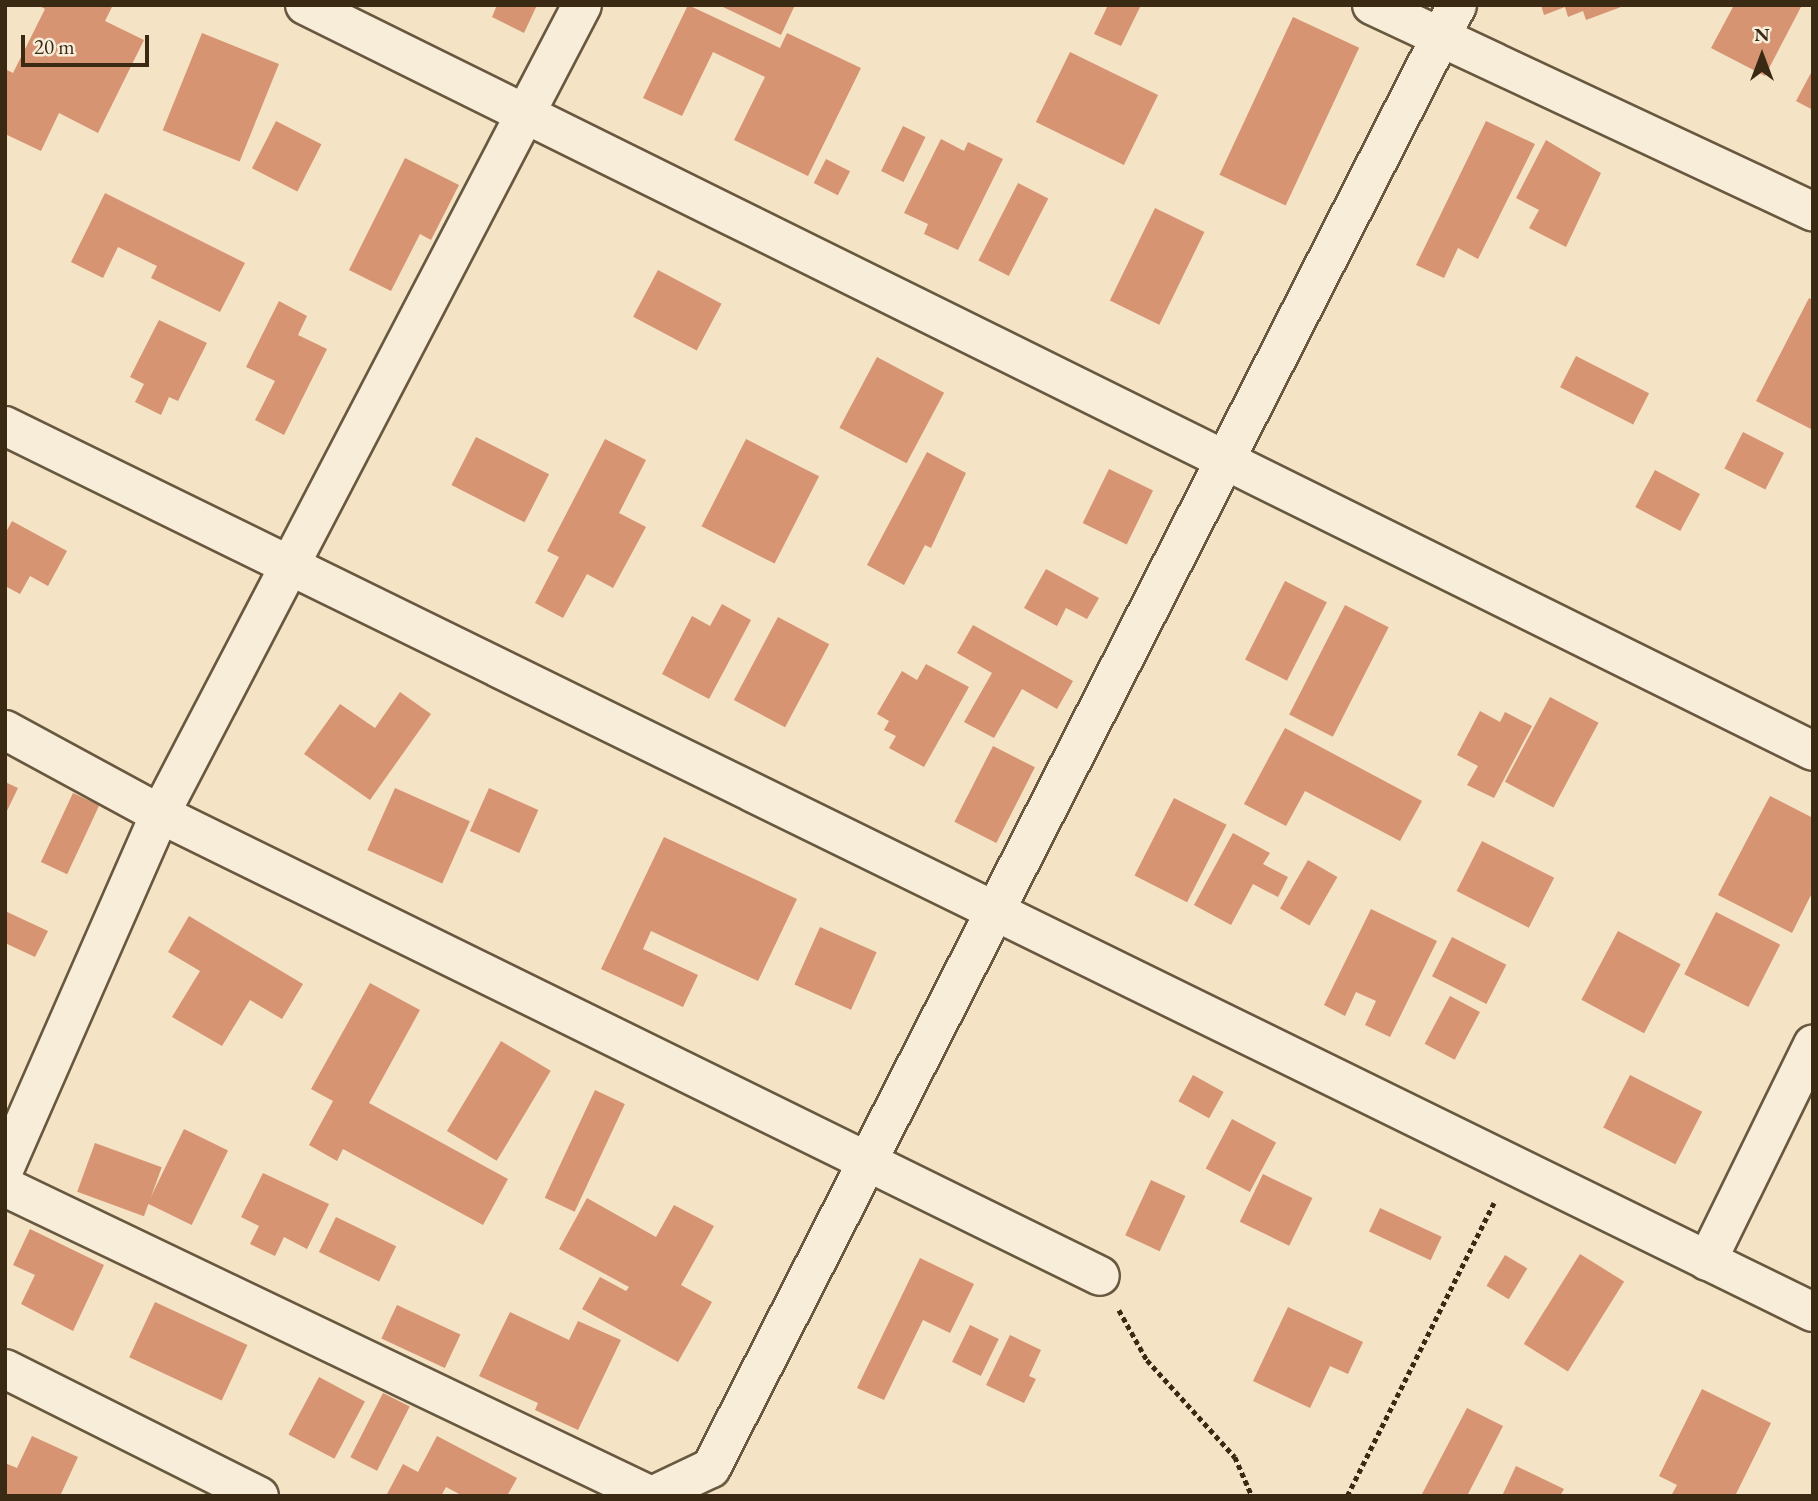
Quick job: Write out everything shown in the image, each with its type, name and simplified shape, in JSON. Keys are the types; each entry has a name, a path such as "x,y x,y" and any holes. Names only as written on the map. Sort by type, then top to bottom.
{"street":[{"path":"305,5 1813,751"},
{"path":"5,1167 160,814 582,5"},
{"path":"1372,5 1449,21 1813,212"},
{"path":"5,1187 651,1496 711,1468 1449,21"},
{"path":"5,426 1813,1312"},
{"path":"5,730 160,814 1100,1276"},
{"path":"1707,1261 1813,1045"},
{"path":"5,1369 207,1484 259,1496"}],"path":[{"path":"1347,1496 1513,1164"},
{"path":"1100,1276 1147,1360 1235,1457 1252,1496"}],"building":[{"path":"38,5 113,5 105,21 144,40 98,133 59,113 41,151 5,134 5,69 13,73 45,9"},
{"path":"497,5 537,5 524,33 492,17"},
{"path":"688,5 780,48 787,33 861,68 808,176 734,140 765,77 713,52 682,116 643,98"},
{"path":"719,5 795,5 781,35"},
{"path":"1108,5 1141,5 1121,46 1094,34"},
{"path":"1541,5 1621,7 1586,20 1583,11 1568,17 1565,7 1544,15"},
{"path":"1734,5 1802,5 1765,76 1711,48"},
{"path":"1293,17 1359,48 1286,206 1219,175"},
{"path":"202,33 279,64 240,161 163,130"},
{"path":"1070,52 1158,95 1124,165 1036,122"},
{"path":"1813,69 1813,110 1796,101"},
{"path":"276,121 321,144 297,191 252,168"},
{"path":"1486,121 1535,144 1478,259 1458,248 1444,278 1416,265"},
{"path":"903,126 925,137 904,182 881,171"},
{"path":"941,139 964,151 968,142 1003,159 958,250 924,234 928,224 904,213"},
{"path":"1546,140 1601,173 1566,247 1529,228 1539,210 1516,198"},
{"path":"405,158 459,185 431,240 420,234 391,291 349,270"},
{"path":"826,159 850,171 838,195 814,183"},
{"path":"1018,183 1048,198 1009,276 979,261"},
{"path":"105,193 245,263 220,312 151,278 157,266 118,247 103,278 71,262"},
{"path":"1155,208 1204,232 1159,325 1110,301"},
{"path":"658,270 722,304 697,351 633,317"},
{"path":"1809,298 1813,300 1813,430 1756,401"},
{"path":"279,301 307,316 298,335 327,349 284,435 255,420 275,381 246,367"},
{"path":"159,320 207,343 178,401 169,397 161,415 135,402 144,384 130,377"},
{"path":"1576,356 1649,393 1633,424 1560,387"},
{"path":"877,357 944,393 907,463 839,428"},
{"path":"1743,432 1784,453 1765,489 1724,469"},
{"path":"476,437 549,474 525,522 451,485"},
{"path":"605,439 646,460 619,513 646,527 613,588 587,574 563,618 535,603 559,557 547,551"},
{"path":"746,439 819,476 775,564 702,526"},
{"path":"927,452 966,473 931,548 925,545 904,585 867,565"},
{"path":"1109,469 1153,490 1127,544 1083,523"},
{"path":"1655,470 1700,494 1680,531 1635,507"},
{"path":"12,521 67,551 48,586 30,576 20,594 5,586 5,534"},
{"path":"1046,569 1099,598 1087,619 1066,608 1057,626 1024,608"},
{"path":"1285,581 1327,602 1287,681 1245,659"},
{"path":"722,604 751,620 709,699 662,674 692,616 710,626"},
{"path":"1345,605 1389,627 1333,737 1289,715"},
{"path":"778,617 829,644 785,727 734,700"},
{"path":"973,625 1073,681 1057,709 1022,689 994,738 964,722 992,673 957,653"},
{"path":"926,664 969,687 924,767 889,748 896,736 884,730 889,721 877,714 902,671 917,680"},
{"path":"400,692 431,714 370,800 304,754 340,704 375,728"},
{"path":"1550,697 1599,723 1553,808 1505,782"},
{"path":"1480,711 1500,722 1505,712 1532,726 1494,798 1467,785 1478,766 1457,755"},
{"path":"1285,728 1422,801 1400,841 1305,791 1286,826 1244,804"},
{"path":"993,746 1035,767 996,843 954,822"},
{"path":"5,782 18,788 5,815"},
{"path":"395,788 470,821 442,883 367,850"},
{"path":"489,788 538,810 519,853 470,831"},
{"path":"73,793 99,805 67,874 41,862"},
{"path":"1770,796 1813,818 1813,891 1792,933 1718,895"},
{"path":"1174,798 1227,825 1187,902 1135,876"},
{"path":"1233,833 1270,853 1263,864 1288,877 1278,897 1253,884 1231,925 1194,905"},
{"path":"664,837 797,899 758,981 651,931 643,949 698,975 683,1007 601,969"},
{"path":"1482,841 1554,878 1529,928 1457,891"},
{"path":"1308,860 1337,877 1309,925 1280,908"},
{"path":"1371,909 1437,941 1390,1037 1365,1025 1376,1001 1356,992 1345,1016 1324,1005"},
{"path":"5,911 48,931 35,957 5,943"},
{"path":"1716,912 1780,945 1748,1007 1684,974"},
{"path":"189,916 303,984 282,1019 250,1000 222,1046 172,1017 200,971 168,952"},
{"path":"820,927 877,952 851,1010 794,985"},
{"path":"1618,931 1681,964 1644,1033 1581,1000"},
{"path":"1452,937 1506,965 1486,1004 1432,976"},
{"path":"370,983 420,1010 369,1103 508,1179 483,1225 343,1149 337,1161 309,1145 333,1101 311,1089"},
{"path":"1450,996 1480,1012 1455,1060 1425,1044"},
{"path":"501,1041 551,1071 497,1161 447,1131"},
{"path":"1193,1075 1224,1092 1209,1118 1178,1101"},
{"path":"1630,1075 1702,1112 1675,1164 1603,1128"},
{"path":"595,1090 625,1104 575,1212 545,1198"},
{"path":"1232,1119 1276,1142 1250,1192 1206,1168"},
{"path":"184,1129 228,1150 192,1225 148,1204"},
{"path":"95,1143 162,1167 144,1216 77,1192"},
{"path":"263,1173 329,1204 307,1249 284,1237 275,1256 250,1244 259,1226 241,1217"},
{"path":"1263,1174 1312,1198 1289,1246 1240,1222"},
{"path":"1151,1180 1185,1196 1160,1251 1125,1235"},
{"path":"587,1198 656,1237 674,1205 714,1226 681,1285 712,1302 678,1362 582,1309 600,1277 626,1291 629,1287 559,1249"},
{"path":"1380,1208 1442,1237 1431,1260 1369,1232"},
{"path":"336,1217 396,1246 379,1281 319,1252"},
{"path":"30,1229 104,1265 73,1331 21,1304 35,1275 13,1265"},
{"path":"1580,1254 1624,1282 1568,1371 1524,1344"},
{"path":"1505,1255 1527,1268 1509,1299 1486,1286"},
{"path":"920,1258 974,1284 950,1333 923,1320 884,1400 857,1388"},
{"path":"155,1302 247,1345 222,1400 129,1357"},
{"path":"397,1305 460,1335 445,1368 381,1339"},
{"path":"1288,1307 1363,1342 1348,1374 1330,1366 1310,1408 1253,1381"},
{"path":"510,1312 569,1340 578,1321 621,1340 578,1430 535,1410 538,1403 479,1376"},
{"path":"970,1325 999,1339 981,1376 952,1362"},
{"path":"1010,1335 1041,1350 1029,1376 1036,1379 1024,1403 986,1385"},
{"path":"319,1377 365,1401 334,1459 288,1434"},
{"path":"1702,1389 1771,1423 1735,1496 1671,1496 1677,1485 1659,1476"},
{"path":"383,1393 410,1407 377,1471 350,1457"},
{"path":"1467,1408 1503,1426 1467,1496 1421,1496"},
{"path":"32,1436 78,1457 60,1496 5,1496 5,1463 17,1468"},
{"path":"437,1436 517,1478 507,1496 463,1496 446,1487 441,1496 386,1496 403,1464 418,1472"},
{"path":"1516,1466 1564,1489 1560,1496 1502,1496"}]}
